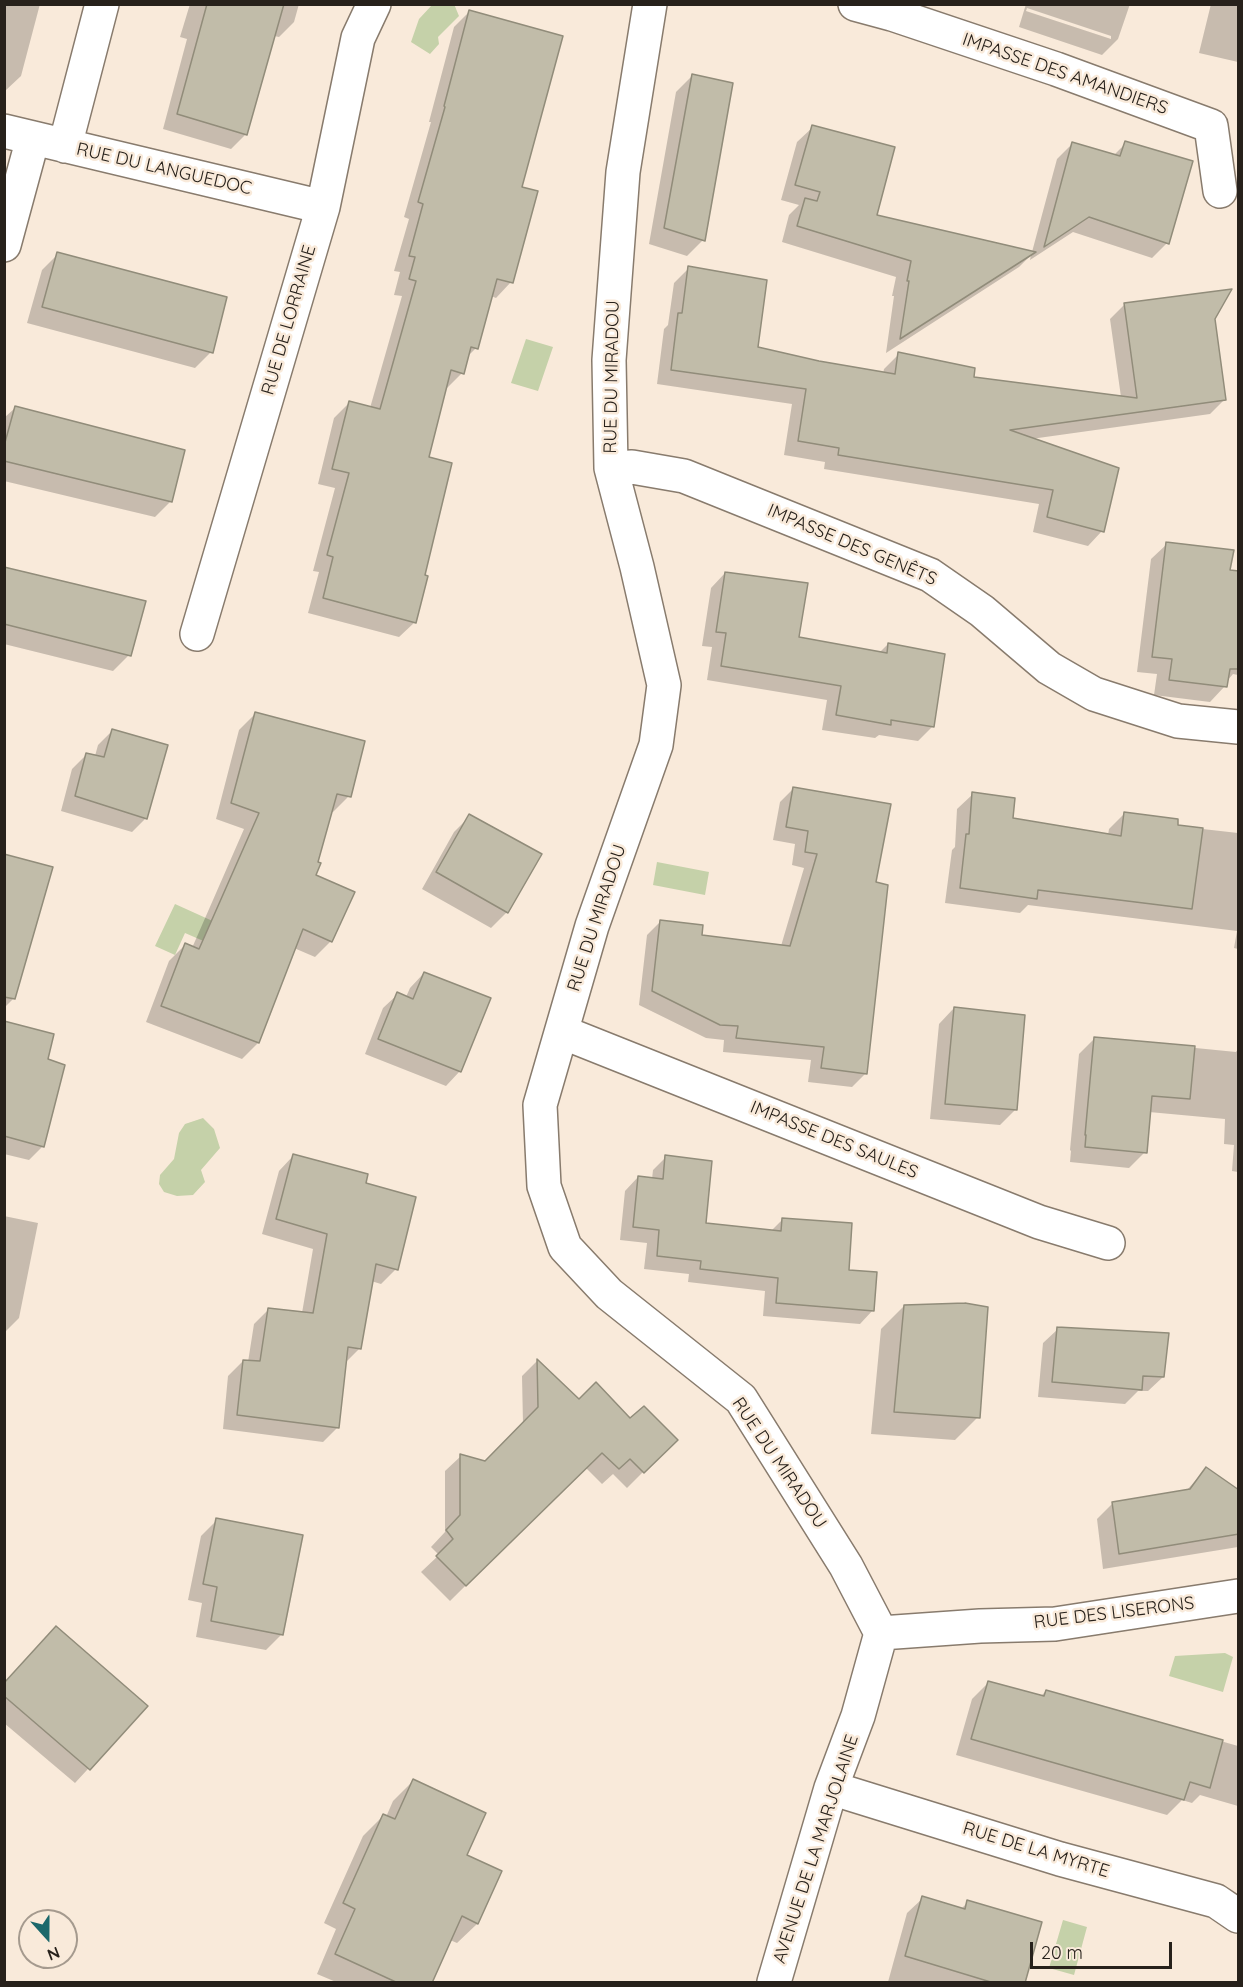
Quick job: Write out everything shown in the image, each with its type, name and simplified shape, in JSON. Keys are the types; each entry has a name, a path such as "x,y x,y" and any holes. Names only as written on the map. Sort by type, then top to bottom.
{"street":[{"path":"65,146 102,4"},
{"name":"RUE DE LORRAINE","path":"197,634 323,207 358,38 374,4"},
{"name":"RUE DU MIRADOU","path":"650,4 622,172 609,360 611,468 664,685 656,745 592,926 540,1105 544,1186 565,1247 609,1294 741,1399 846,1566 881,1633"},
{"name":"IMPASSE DES AMANDIERS","path":"855,4 892,14 1056,69 1212,126 1220,191"},
{"path":"4,245 19,134"},
{"name":"RUE DU LANGUEDOC","path":"19,134 323,207"},
{"name":"IMPASSE DES GENÊTS","path":"611,468 632,467 684,476 930,575 982,611 1049,669 1094,694 1178,721 1239,727"},
{"name":"IMPASSE DES SAULES","path":"561,1032 1039,1222 1108,1243"},
{"name":"RUE DES LISERONS","path":"881,1633 980,1626 1055,1624 1239,1596"},
{"name":"AVENUE DE LA MARJOLAINE","path":"774,1983 831,1788 858,1716 881,1633"},
{"name":"RUE DE LA MYRTE","path":"831,1788 1060,1859 1216,1901 1239,1916"}],"shaded area":[{"path":"454,4 459,16 438,37 439,44 430,54 411,42 419,19 432,5"},
{"path":"526,339 553,347 538,391 511,383"},
{"path":"657,862 709,872 705,895 653,885"},
{"path":"175,904 217,923 208,943 185,933 175,955 155,946"},
{"path":"203,1118 214,1129 220,1148 201,1170 205,1182 193,1195 177,1196 164,1192 159,1184 160,1175 174,1159 179,1133 185,1124"},
{"path":"1225,1653 1233,1657 1223,1692 1169,1676 1175,1656"},
{"path":"1063,1920 1087,1927 1074,1975 1049,1968"}],"building":[{"path":"207,4 284,4 247,135 177,114"},
{"path":"469,10 563,36 522,187 538,191 513,283 497,279 478,349 471,347 464,374 451,370 429,457 452,463 416,623 323,598 333,557 327,555 349,473 332,469 349,401 380,409 416,281 409,279 415,257 409,256 423,204 418,202"},
{"path":"692,74 733,83 705,241 664,228"},
{"path":"812,125 895,147 877,215 1036,252 900,339 911,261 797,226 805,198 817,201 820,192 795,185"},
{"path":"1125,141 1193,161 1169,244 1089,217 1044,247 1072,142 1120,156"},
{"path":"57,252 227,297 213,353 42,307"},
{"path":"688,266 767,280 758,347 819,361 895,374 898,352 975,368 974,377 1137,398 1124,303 1232,289 1215,319 1226,400 1010,430 1119,468 1104,532 1047,517 1053,490 838,455 839,448 798,441 806,389 671,370 678,313 682,313"},
{"path":"15,406 185,450 172,502 4,461 4,446"},
{"path":"1166,542 1234,550 1230,570 1239,571 1239,669 1230,669 1227,687 1169,680 1172,659 1152,657"},
{"path":"4,567 146,601 131,656 4,624"},
{"path":"725,572 808,583 799,637 887,653 888,643 945,654 934,727 891,720 891,725 836,715 841,686 721,666 726,633 716,632"},
{"path":"255,712 365,741 351,797 337,794 318,862 321,863 316,875 355,892 332,942 303,929 259,1043 161,1006 185,943 199,949 259,813 231,803"},
{"path":"112,729 168,745 147,819 75,796 86,753 104,757"},
{"path":"793,787 891,804 876,882 888,885 867,1074 821,1068 824,1047 736,1038 738,1026 720,1025 652,991 660,920 703,925 702,935 790,946 817,854 805,852 808,831 786,827"},
{"path":"972,792 1015,798 1013,818 1121,836 1124,812 1178,819 1178,825 1203,828 1192,909 1038,890 1037,899 960,888 966,834 969,834"},
{"path":"469,814 542,854 508,913 436,872"},
{"path":"4,854 53,867 15,999 4,997"},
{"path":"424,972 491,998 461,1072 378,1039 397,992 413,999"},
{"path":"954,1007 1025,1015 1017,1110 945,1104"},
{"path":"4,1021 54,1034 48,1059 65,1065 44,1147 4,1136"},
{"path":"1094,1037 1195,1046 1190,1099 1152,1096 1147,1153 1085,1147"},
{"path":"293,1154 368,1174 366,1183 416,1197 398,1270 376,1264 361,1349 348,1347 339,1428 237,1415 243,1360 260,1361 268,1308 313,1313 327,1234 276,1219"},
{"path":"665,1155 712,1161 706,1223 781,1231 782,1218 852,1223 849,1270 877,1272 874,1311 776,1303 778,1278 700,1269 701,1261 657,1256 659,1230 633,1227 638,1176 663,1179"},
{"path":"965,1303 988,1307 980,1418 894,1412 904,1305"},
{"path":"1057,1327 1169,1333 1164,1377 1143,1376 1142,1390 1052,1382"},
{"path":"537,1359 579,1399 596,1382 630,1418 644,1406 678,1440 644,1473 630,1459 619,1469 602,1453 466,1586 436,1556 453,1539 446,1530 460,1515 460,1454 485,1461 538,1407"},
{"path":"1206,1467 1239,1490 1239,1534 1119,1554 1112,1502 1190,1489"},
{"path":"216,1518 303,1535 283,1635 211,1621 217,1587 203,1584"},
{"path":"56,1626 148,1706 90,1770 4,1696 4,1683"},
{"path":"988,1681 1044,1696 1046,1690 1223,1740 1210,1788 1190,1782 1184,1800 971,1739"},
{"path":"413,1779 486,1813 467,1855 502,1871 478,1924 462,1916 432,1983 398,1983 335,1954 355,1909 343,1903 383,1814 395,1819"},
{"path":"922,1896 965,1909 967,1900 1042,1922 1025,1983 994,1983 905,1956"}]}
